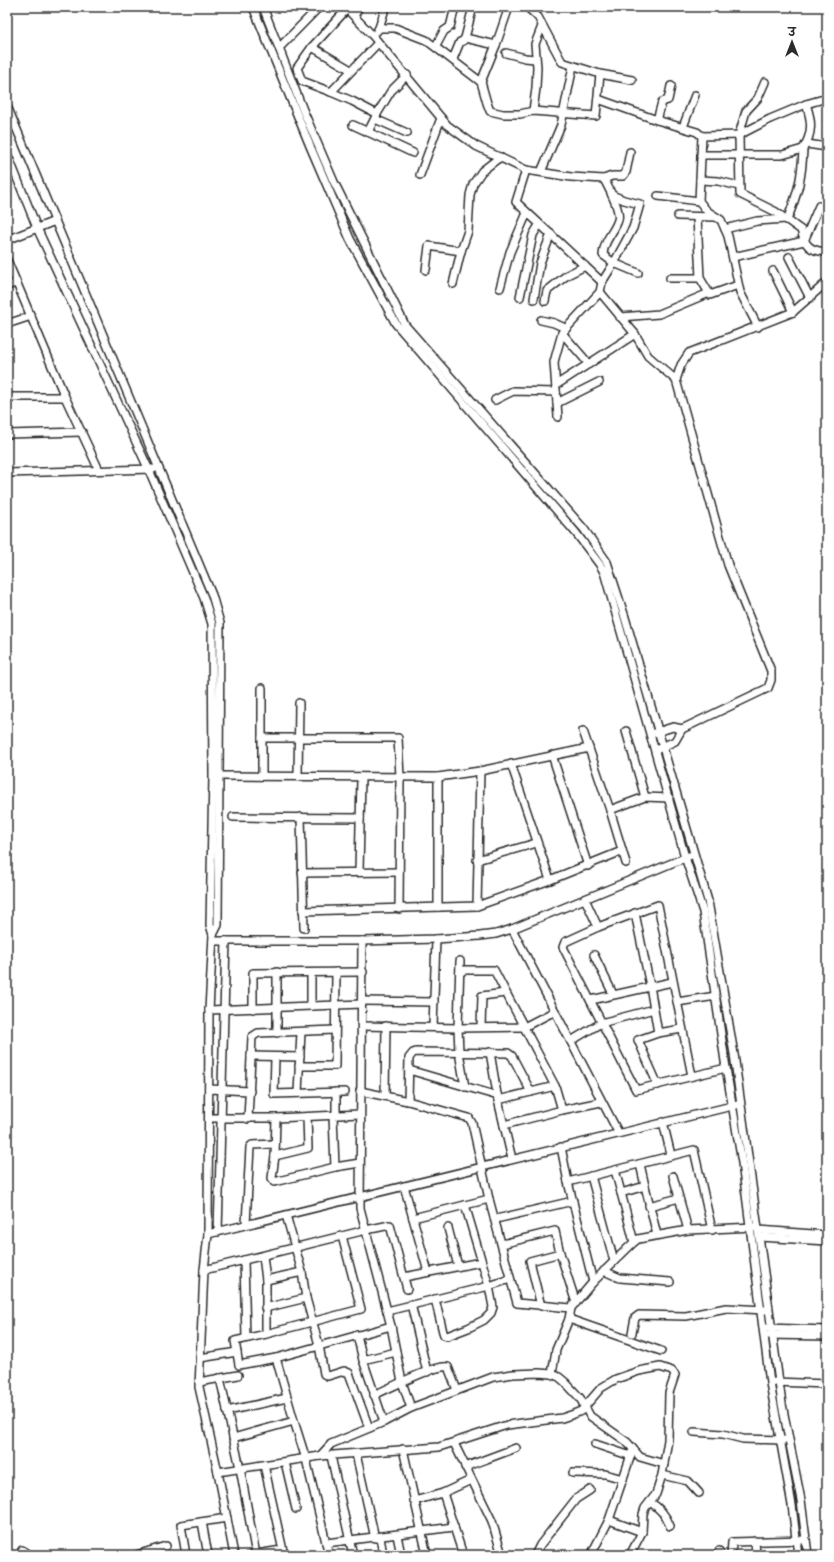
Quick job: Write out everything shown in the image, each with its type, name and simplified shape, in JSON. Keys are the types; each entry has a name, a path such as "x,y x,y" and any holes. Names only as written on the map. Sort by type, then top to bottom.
{"street":[{"path":"253,7 287,92 350,239 396,324 576,533 604,572 685,857 703,912 726,1068 757,1230 763,1331 779,1440 792,1505 798,1555"},
{"path":"263,7 295,90 334,182 405,325 584,529 607,562 624,614 708,905 741,1103 757,1230 779,1382 788,1440 800,1500 808,1555"},
{"path":"279,48 319,7"},
{"path":"354,16 359,7"},
{"path":"436,46 444,31 450,27 455,7"},
{"path":"453,59 460,42 465,38 473,7"},
{"path":"481,82 509,7"},
{"path":"527,7 538,17 562,62 600,74 632,80"},
{"path":"407,133 352,101 301,80 297,70 298,66 312,46 346,8 407,75 447,125 476,146 526,170 570,177 604,179 612,176 623,176 626,172 630,152"},
{"path":"373,36 379,28 385,9"},
{"path":"533,111 536,88 535,44 542,26"},
{"path":"379,28 395,28 426,40 436,46 481,82 490,111 502,114 520,114 533,111 563,112 596,116 600,74"},
{"path":"465,38 496,45"},
{"path":"331,92 378,43"},
{"path":"312,46 351,70"},
{"path":"506,53 525,58 536,58"},
{"path":"541,172 561,125 573,66"},
{"path":"368,132 391,91 407,75"},
{"path":"765,82 758,98 746,111 738,136 740,155 740,194 776,212 802,230 804,241 810,248 818,252 826,250"},
{"path":"657,120 662,102 668,100 671,86"},
{"path":"287,92 295,90"},
{"path":"683,127 695,95"},
{"path":"598,99 657,120 683,127 697,132 702,136 738,136 770,119 806,104 827,98"},
{"path":"786,219 797,194 802,173 805,147 812,119 806,104"},
{"path":"7,106 212,594 219,614 221,633 218,925 213,938"},
{"path":"420,175 441,118"},
{"path":"353,125 413,153"},
{"path":"702,136 699,201 707,211 721,220 728,236 740,292 758,327"},
{"path":"701,155 782,155 805,147 827,146"},
{"path":"7,153 37,228 148,470 204,598 212,624 213,776 210,925 213,938 209,1010 208,1234 204,1270 199,1387 218,1472 234,1555"},
{"path":"453,284 461,251 468,231 470,195 473,184 482,171 500,157"},
{"path":"526,170 516,202 602,282"},
{"path":"604,179 612,195 618,215 618,221 606,240 602,255 614,263 638,273"},
{"path":"700,180 739,186"},
{"path":"558,416 554,362 563,331 600,292 602,282 633,228 640,204 612,195"},
{"path":"658,196 699,201"},
{"path":"804,241 819,206"},
{"path":"500,288 510,252 527,213"},
{"path":"678,216 716,217"},
{"path":"697,217 700,278 709,294"},
{"path":"725,229 757,221 786,219"},
{"path":"7,240 55,221"},
{"path":"520,297 533,235 539,225"},
{"path":"534,299 540,263 551,234"},
{"path":"733,257 804,241"},
{"path":"426,270 429,246 461,251"},
{"path":"789,257 810,298"},
{"path":"7,260 65,397 99,470"},
{"path":"545,301 547,292 568,275 585,266"},
{"path":"773,271 793,312"},
{"path":"670,278 700,278"},
{"path":"676,380 681,365 689,353 793,312 827,282"},
{"path":"7,286 16,283"},
{"path":"620,317 659,314 709,294 710,295 738,285"},
{"path":"600,292 635,334 648,356 676,380 728,565 771,671 771,680 768,688 682,729 676,741 655,750"},
{"path":"7,324 31,316"},
{"path":"540,320 554,323 563,331 589,364"},
{"path":"495,400 513,391 556,389 589,364 635,334"},
{"path":"557,403 599,382"},
{"path":"7,397 65,397"},
{"path":"7,434 82,432"},
{"path":"7,473 148,470 158,467"},
{"path":"262,688 262,776"},
{"path":"298,776 299,703"},
{"path":"650,734 673,727 682,729"},
{"path":"583,732 610,810 626,863"},
{"path":"626,732 644,797"},
{"path":"262,738 398,738 400,778 399,909"},
{"path":"220,776 438,777 480,771 589,748"},
{"path":"552,755 588,866"},
{"path":"511,764 536,843 550,880"},
{"path":"477,906 480,771"},
{"path":"359,872 361,777"},
{"path":"438,777 438,907"},
{"path":"610,810 644,797 669,798"},
{"path":"233,817 360,818"},
{"path":"301,817 304,928"},
{"path":"477,860 536,843"},
{"path":"304,911 477,906 588,866 622,851"},
{"path":"213,938 226,941 362,941 436,939 496,934 512,929 693,854"},
{"path":"302,872 399,872"},
{"path":"585,899 598,927"},
{"path":"692,1076 672,982 658,905 598,927 565,942 563,947 636,1090 726,1068"},
{"path":"635,913 658,1033"},
{"path":"512,929 618,1132"},
{"path":"433,1027 436,939"},
{"path":"218,1232 226,941"},
{"path":"362,941 363,972 360,1091 360,1208 391,1326 402,1382 411,1408"},
{"path":"594,955 612,994"},
{"path":"460,961 458,1028 459,1052 465,1087"},
{"path":"460,973 464,970 494,970 555,1086 562,1110"},
{"path":"277,972 277,1033"},
{"path":"299,1066 335,1066 336,972"},
{"path":"253,1009 253,973 363,972"},
{"path":"311,973 311,1006"},
{"path":"591,1000 612,994 672,982"},
{"path":"481,1027 482,996 505,993"},
{"path":"677,1002 716,996"},
{"path":"209,1010 277,1008 362,1002 434,1002"},
{"path":"571,1041 601,1023 654,1009"},
{"path":"362,1026 458,1028 524,1027 555,1011"},
{"path":"385,1096 386,1026"},
{"path":"658,1085 638,1040 658,1033 682,1029"},
{"path":"248,1119 252,1037 258,1033 335,1030"},
{"path":"298,1093 301,1032"},
{"path":"408,1101 409,1058 410,1055 416,1052 504,1052 510,1054 531,1092"},
{"path":"490,1052 498,1098 512,1159"},
{"path":"251,1056 300,1057"},
{"path":"275,1057 274,1094 345,1092"},
{"path":"409,1070 498,1098 555,1086"},
{"path":"209,1089 250,1091"},
{"path":"360,1091 408,1101 469,1118 472,1123 517,1303 541,1306 573,1306"},
{"path":"335,1167 336,1092"},
{"path":"504,1125 562,1110 601,1102"},
{"path":"208,1234 741,1103"},
{"path":"209,1118 248,1119 360,1114"},
{"path":"275,1156 308,1148 307,1117"},
{"path":"276,1118 275,1156 272,1178 274,1182 335,1167 360,1163"},
{"path":"663,1122 671,1155"},
{"path":"246,1224 250,1147 252,1145 275,1144"},
{"path":"561,1147 568,1182 593,1282"},
{"path":"568,1182 694,1150 712,1230"},
{"path":"640,1164 657,1235"},
{"path":"616,1170 634,1242"},
{"path":"591,1176 614,1261"},
{"path":"674,1176 688,1230"},
{"path":"404,1186 428,1272"},
{"path":"621,1193 645,1186"},
{"path":"649,1206 680,1198"},
{"path":"413,1218 490,1199"},
{"path":"496,1219 573,1201"},
{"path":"435,1299 443,1332 444,1335 447,1336 484,1320 491,1313 492,1307 489,1286 465,1205"},
{"path":"286,1215 296,1247 306,1298 319,1345 325,1376 344,1371 349,1373 368,1428"},
{"path":"204,1270 390,1225 407,1289"},
{"path":"448,1228 458,1266"},
{"path":"552,1374 556,1350 573,1306 593,1282 638,1239 688,1230 757,1230 827,1235"},
{"path":"757,1230 827,1241"},
{"path":"502,1244 556,1231 573,1306"},
{"path":"342,1236 361,1309 235,1341 239,1365 276,1358 391,1326"},
{"path":"541,1306 530,1261 560,1253"},
{"path":"263,1256 266,1280 266,1334"},
{"path":"244,1260 246,1338"},
{"path":"404,1277 481,1262"},
{"path":"604,1271 620,1278 670,1282"},
{"path":"266,1280 302,1272"},
{"path":"387,1311 489,1286 510,1279"},
{"path":"265,1308 306,1298"},
{"path":"411,1304 427,1372"},
{"path":"632,1333 635,1318 639,1315 686,1316 726,1308 769,1309"},
{"path":"569,1319 661,1351"},
{"path":"763,1331 827,1330"},
{"path":"772,1331 827,1336"},
{"path":"357,1335 363,1360 384,1422"},
{"path":"200,1358 237,1352"},
{"path":"363,1360 396,1352"},
{"path":"276,1358 306,1459 329,1555"},
{"path":"374,1395 402,1382 444,1366 448,1367 457,1390"},
{"path":"218,1472 320,1456 431,1448 454,1443 507,1425 562,1418 581,1411 601,1388 616,1379 639,1371 660,1368 672,1371 675,1374 669,1389 668,1440 662,1475 657,1491 645,1508 643,1514 642,1532 630,1555"},
{"path":"320,1456 331,1444 384,1422 411,1408 492,1377 513,1374 552,1374 565,1382 580,1398 590,1416 626,1442 640,1457 664,1464"},
{"path":"199,1382 238,1375"},
{"path":"220,1378 240,1468 254,1555 283,1552 264,1465"},
{"path":"770,1382 827,1384"},
{"path":"227,1411 287,1398"},
{"path":"233,1438 294,1422"},
{"path":"694,1432 723,1434 743,1439 788,1440"},
{"path":"454,1443 492,1521 502,1555"},
{"path":"595,1444 631,1456"},
{"path":"465,1467 516,1448"},
{"path":"403,1449 427,1555"},
{"path":"591,1555 609,1520 633,1449"},
{"path":"356,1454 377,1537 384,1555"},
{"path":"331,1456 353,1555"},
{"path":"285,1462 296,1509"},
{"path":"573,1473 605,1474 623,1479"},
{"path":"662,1475 688,1481 699,1493"},
{"path":"414,1501 443,1493 471,1480"},
{"path":"535,1555 540,1546 576,1499 590,1490"},
{"path":"443,1493 463,1555"},
{"path":"650,1502 664,1513 670,1526"},
{"path":"186,1555 180,1525 226,1518"},
{"path":"609,1520 642,1532"},
{"path":"202,1522 208,1555"},
{"path":"326,1543 454,1527"},
{"path":"397,1535 401,1555"},
{"path":"731,1555 732,1542 806,1540"},
{"path":"755,1541 756,1555"},
{"path":"136,1555 158,1551 166,1546"},
{"path":"22,1550 30,1555"}]}
